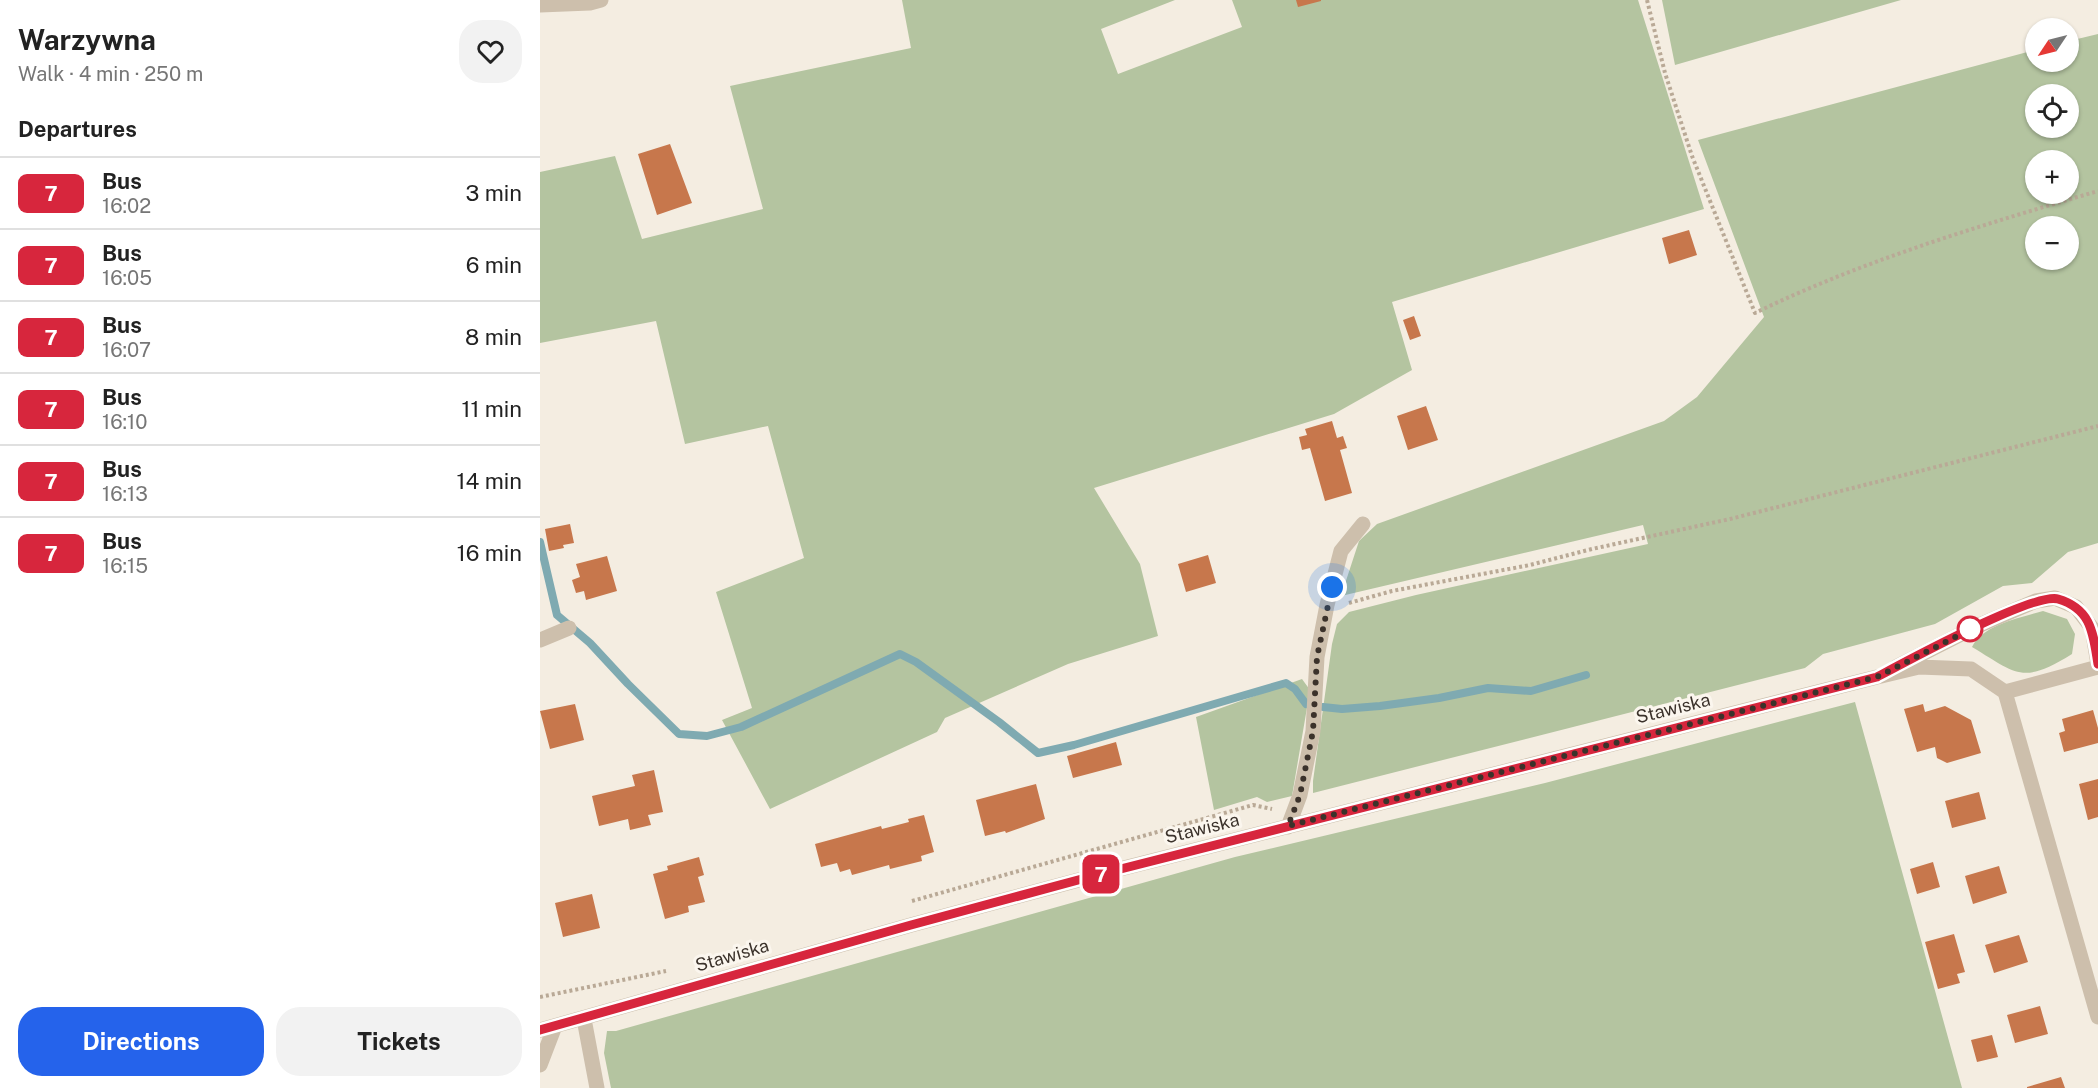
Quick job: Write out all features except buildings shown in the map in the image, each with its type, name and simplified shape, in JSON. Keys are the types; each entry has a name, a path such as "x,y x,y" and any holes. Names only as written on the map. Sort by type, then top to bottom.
{"street":[{"path":"540,5 590,3 601,0"},
{"path":"1288,826 1300,795 1313,731 1317,657 1327,605 1341,551 1363,524"},
{"name":"Stawiska","path":"547,1028 922,921 1919,667 1971,669 2005,692 2098,666 2092,628 2076,607 2055,598 2036,601 1975,627 1877,677"},
{"path":"540,640 569,628"},
{"path":"2005,692 2098,1017"},
{"path":"584,1018 597,1088"},
{"path":"540,1065 547,1028"}],"path":[{"path":"1647,0 1665,72 1692,156 1755,313 1788,297 1887,259 1996,221 2098,191"},
{"path":"1327,605 1353,602 1392,591 1530,566 2098,426"}],"green space":[{"path":"902,0 1175,0 1101,29 1118,74 1242,27 1232,0 1638,0 1704,209 1392,302 1412,370 1334,414 1094,488 1140,564 1158,636 1068,664 945,718 937,732 770,809 722,720 752,708 716,592 804,558 768,426 685,444 656,321 540,343 540,172 615,156 642,239 763,209 730,86 911,48"},
{"path":"1662,0 1901,0 1675,65"},
{"path":"2098,34 2098,543 2068,552 2032,583 2003,586 1935,624 1823,654 1805,668 1313,793 1332,644 1337,624 1349,612 1648,544 1643,525 1341,596 1359,541 1377,524 1664,421 1697,397 1764,317 1698,140 2025,53 2025,72 2079,72 2079,39"},
{"path":"2043,611 2067,619 2075,634 2072,654 2055,664 2030,673 2020,672 2000,664 1972,647 1978,639 1994,627"},
{"path":"1302,679 1310,690 1292,796 1267,802 1257,797 1214,810 1196,717"},
{"path":"1855,702 1962,1088 611,1088 604,1053 607,1031 616,1031 1235,857 1545,783"}],"waterway":[{"path":"540,542 557,615 590,643 679,734 707,736 741,727 900,654 916,662 1038,753 1074,745 1286,683 1295,689 1306,704"},
{"path":"1323,707 1342,709 1380,706 1439,698 1488,688 1531,691 1586,675"}],"bus line":[{"name":"7","path":"540,1030 1093,876 1877,677 1975,627 2036,601 2055,598 2076,607 2092,628 2098,664"}],"route":[{"path":"1332,587 1317,657 1313,731 1307,764 1300,795 1288,826 1877,677 1975,627 1970,629"}]}
